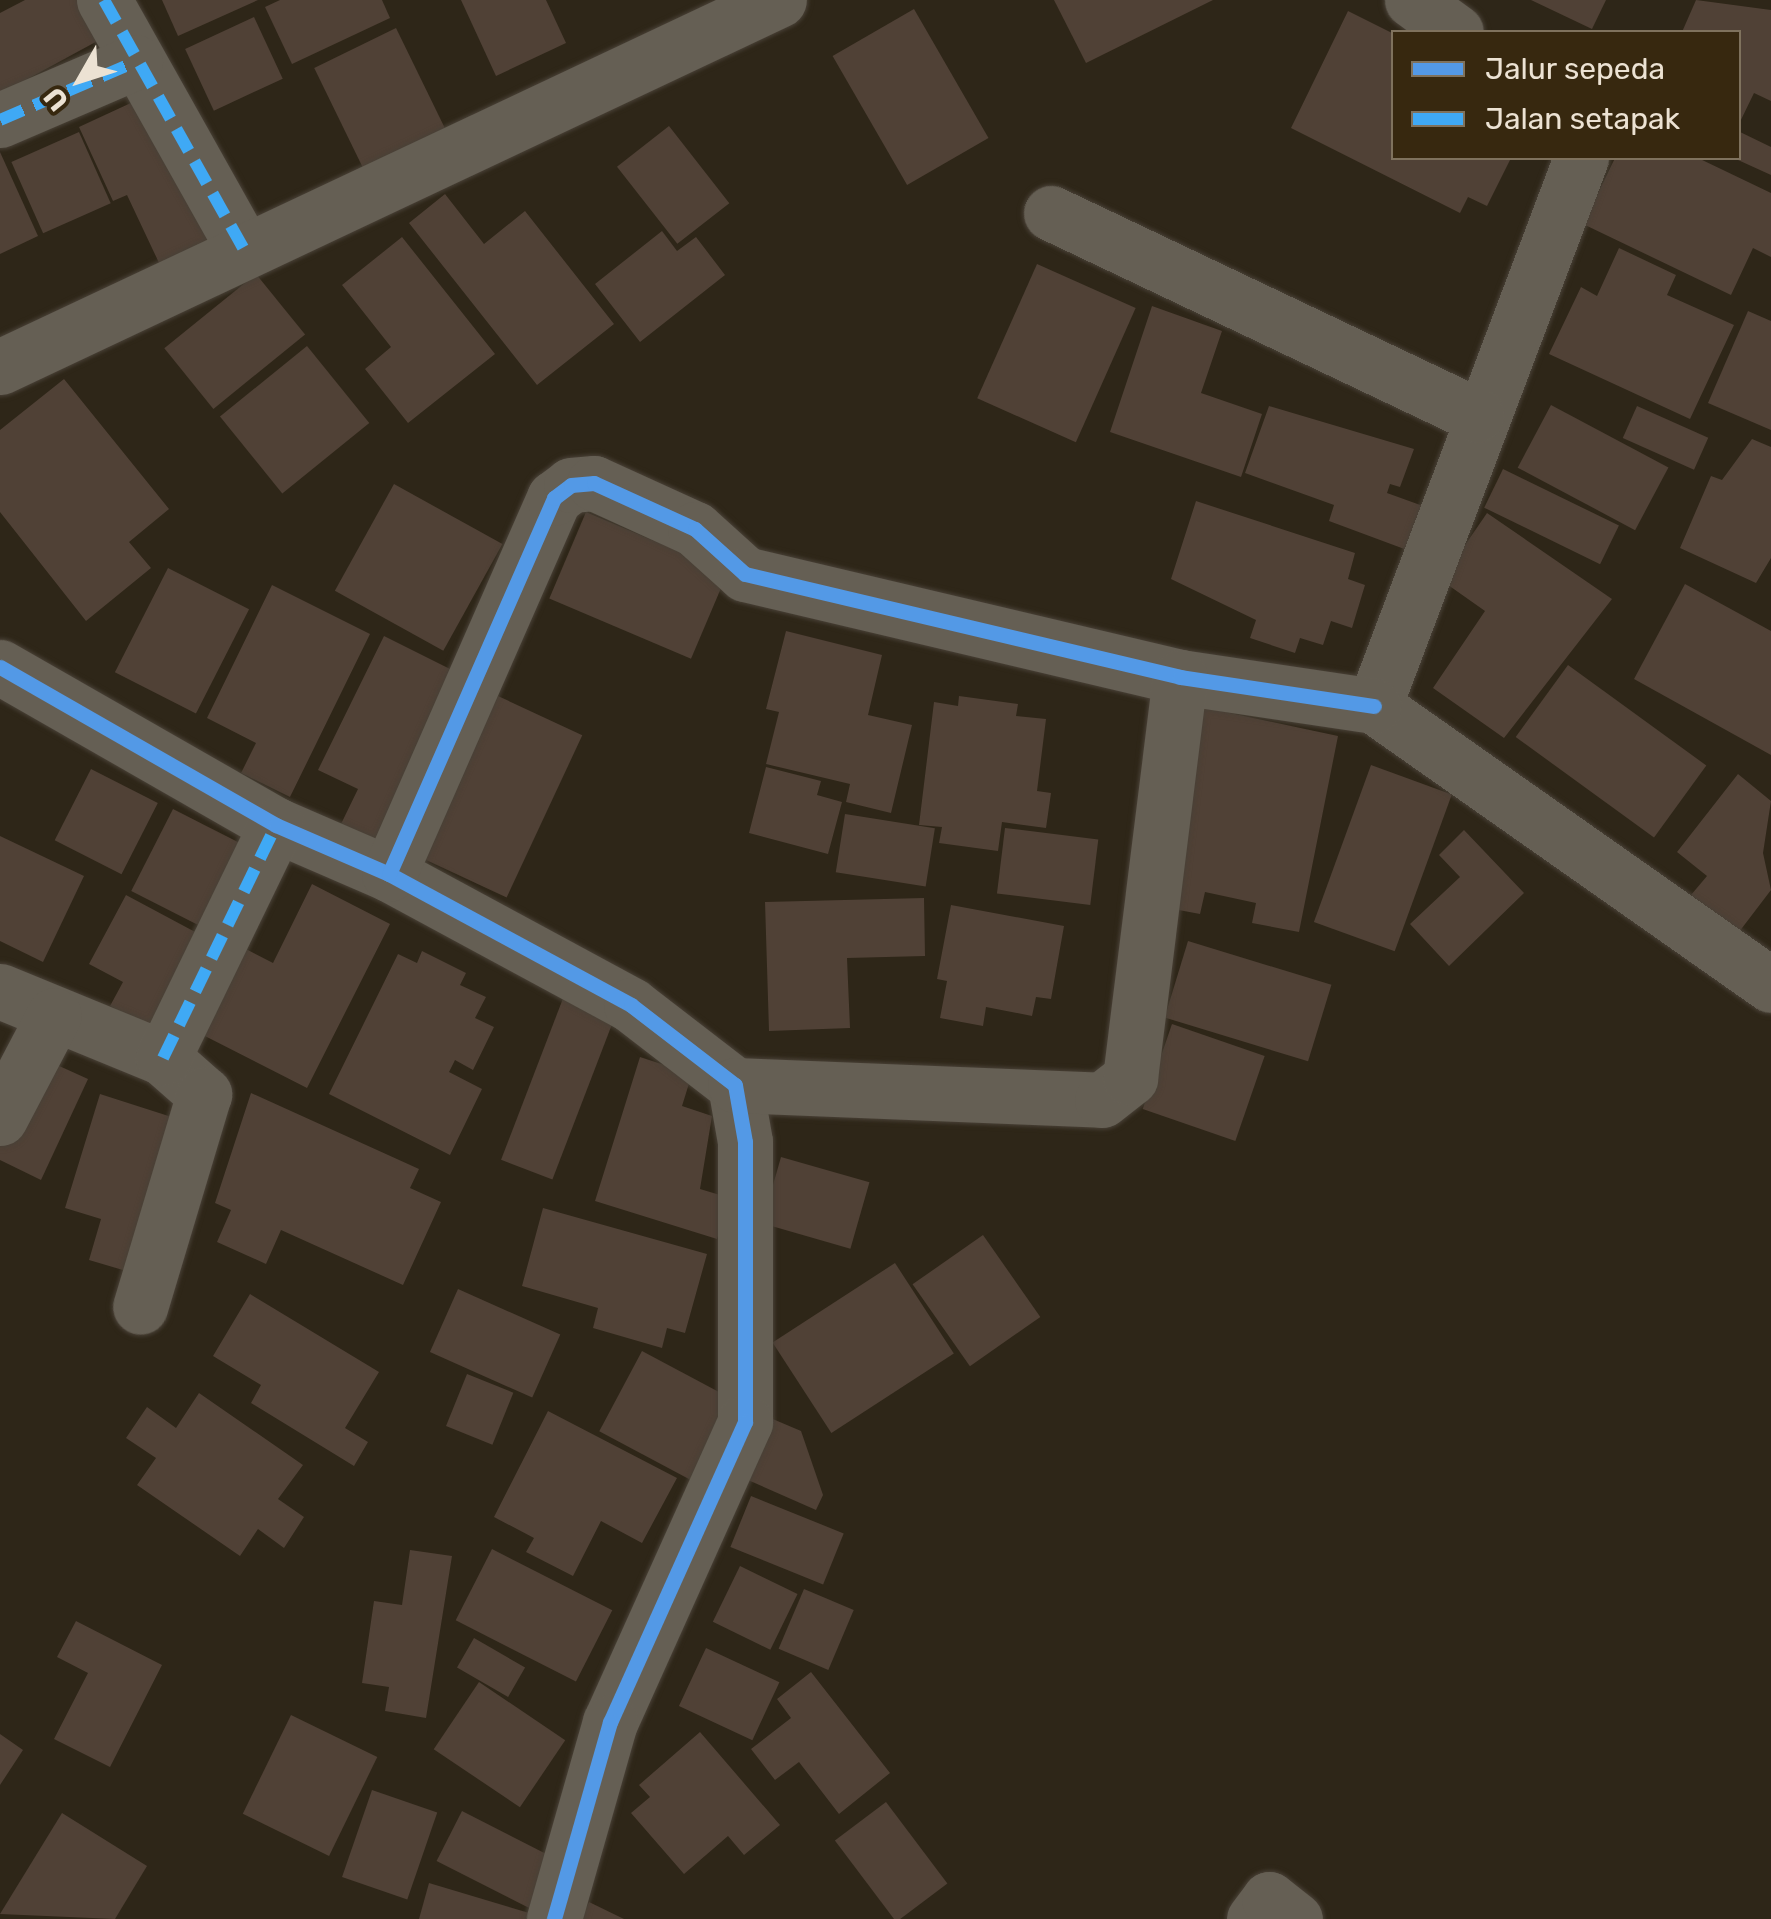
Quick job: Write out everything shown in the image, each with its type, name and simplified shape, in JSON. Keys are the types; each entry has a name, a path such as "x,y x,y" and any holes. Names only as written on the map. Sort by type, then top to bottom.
{"street":[{"path":"104,0 134,62 242,248"},
{"path":"0,367 242,248 780,0"},
{"path":"1412,0 1453,30"},
{"path":"0,120 134,62"},
{"path":"1374,706 1476,415 1580,160"},
{"path":"1051,213 1476,415"},
{"path":"389,874 554,498 571,485 594,483 696,529 746,574 1180,677 1374,706 1771,985"},
{"path":"0,667 276,825 389,874 631,1005 735,1085 1102,1100 1130,1078 1180,677"},
{"path":"163,1058 276,825"},
{"path":"0,991 163,1058 207,1106 140,1307"},
{"path":"0,1118 54,1015"},
{"path":"554,1919 610,1722 744,1422 748,1252 735,1085"},
{"path":"1254,1919 1269,1899 1295,1919"}],"building":[{"path":"25,0 96,0 114,32 0,94 0,13"},
{"path":"162,0 258,0 178,36"},
{"path":"280,0 382,0 390,18 292,64 265,7"},
{"path":"461,0 546,0 566,43 496,76"},
{"path":"1054,0 1213,0 1086,63"},
{"path":"1531,0 1606,0 1592,29"},
{"path":"1696,0 1771,10 1771,101 1754,93 1741,120 1741,30 1683,30"},
{"path":"914,9 988,138 907,185 833,56"},
{"path":"1348,11 1391,32 1391,160 1510,160 1487,206 1468,197 1460,213 1291,128"},
{"path":"254,17 283,79 214,111 185,49"},
{"path":"396,28 446,130 364,169 314,68"},
{"path":"148,95 215,240 160,265 127,195 113,201 79,127"},
{"path":"669,126 729,203 677,244 617,167"},
{"path":"79,132 111,203 43,233 11,162"},
{"path":"1741,132 1771,147 1771,175 1738,160"},
{"path":"0,152 38,236 0,254"},
{"path":"1614,160 1702,160 1771,193 1771,257 1753,248 1731,295 1583,224"},
{"path":"445,194 484,244 525,211 614,324 537,385 409,223"},
{"path":"662,231 677,251 696,237 725,275 640,342 595,284"},
{"path":"402,237 495,354 408,423 365,369 391,347 342,285"},
{"path":"1619,248 1676,275 1667,295 1734,325 1690,419 1549,354 1581,287 1597,296"},
{"path":"1037,264 1136,308 1076,442 977,398"},
{"path":"256,274 305,335 213,409 164,348"},
{"path":"1152,306 1222,331 1201,393 1262,414 1241,477 1110,432"},
{"path":"1748,311 1771,321 1771,430 1708,403"},
{"path":"307,346 369,423 282,493 220,416"},
{"path":"64,379 169,509 129,542 151,568 86,621 0,512 0,430"},
{"path":"1551,405 1668,467 1635,530 1518,468"},
{"path":"1269,406 1414,449 1400,487 1390,484 1387,493 1423,506 1407,550 1329,521 1334,505 1245,473"},
{"path":"1637,406 1708,438 1694,470 1623,438"},
{"path":"1752,439 1771,447 1771,558 1756,583 1680,548 1711,476 1722,480"},
{"path":"1503,469 1619,526 1600,564 1484,508"},
{"path":"394,484 502,544 443,651 335,591"},
{"path":"1196,501 1355,553 1348,579 1365,585 1352,628 1331,621 1323,645 1300,638 1295,653 1250,638 1256,620 1171,579"},
{"path":"586,512 728,572 691,659 549,599"},
{"path":"1487,513 1612,599 1504,738 1433,688 1485,611 1441,580"},
{"path":"168,568 249,609 196,714 115,672"},
{"path":"1685,584 1771,631 1771,755 1634,679"},
{"path":"272,585 370,634 290,797 241,773 256,743 207,718"},
{"path":"786,631 882,655 868,715 912,725 891,813 846,802 850,784 766,764 779,712 766,709"},
{"path":"384,636 470,679 386,849 340,826 358,789 318,770"},
{"path":"1568,665 1706,766 1654,838 1516,737"},
{"path":"498,696 582,735 507,898 422,858"},
{"path":"959,696 1018,704 1016,716 1046,719 1037,791 1051,793 1046,828 1002,822 998,851 939,843 942,827 919,825 934,702 958,706"},
{"path":"1193,705 1338,736 1299,932 1252,923 1256,903 1205,892 1200,914 1152,905"},
{"path":"1371,765 1452,794 1395,951 1314,922"},
{"path":"766,767 821,781 817,795 842,802 828,854 749,833"},
{"path":"91,769 158,803 122,874 55,840"},
{"path":"1738,774 1771,801 1763,853 1771,890 1739,932 1691,895 1707,876 1677,852"},
{"path":"173,809 259,853 217,935 131,891"},
{"path":"845,814 935,828 926,887 836,872"},
{"path":"1005,828 1098,839 1090,905 997,894"},
{"path":"1464,830 1524,893 1449,966 1410,924 1460,877 1439,855"},
{"path":"0,836 84,876 43,962 0,941"},
{"path":"312,884 390,924 307,1088 201,1034 244,948 273,963"},
{"path":"126,895 212,941 150,1027 110,1006 123,982 89,964"},
{"path":"924,898 925,956 847,958 850,1028 769,1031 765,902"},
{"path":"951,905 1064,926 1051,999 1036,997 1032,1016 986,1007 983,1026 940,1018 947,981 937,979"},
{"path":"1188,941 1331,985 1308,1061 1165,1018"},
{"path":"422,951 466,973 460,985 486,997 475,1018 494,1027 473,1070 455,1060 449,1072 482,1089 450,1155 329,1094 398,954 417,963"},
{"path":"567,988 618,1008 552,1179 501,1160"},
{"path":"1172,1024 1265,1056 1235,1141 1143,1109"},
{"path":"35,1055 88,1079 41,1180 0,1160 0,1131"},
{"path":"640,1057 692,1074 682,1106 712,1116 700,1189 730,1198 717,1239 595,1201"},
{"path":"251,1093 419,1169 410,1188 441,1202 403,1285 281,1230 266,1264 217,1242 231,1210 215,1203"},
{"path":"100,1094 181,1120 133,1273 89,1260 101,1219 65,1208"},
{"path":"781,1157 869,1182 850,1249 762,1223"},
{"path":"543,1208 707,1254 685,1333 667,1328 662,1348 593,1328 598,1308 522,1286"},
{"path":"983,1235 1040,1317 970,1366 913,1284"},
{"path":"895,1263 954,1354 831,1433 773,1343"},
{"path":"458,1289 560,1335 532,1398 430,1352"},
{"path":"250,1294 379,1372 345,1428 368,1442 354,1466 251,1403 261,1385 213,1356"},
{"path":"642,1351 739,1403 696,1483 599,1431"},
{"path":"467,1374 513,1393 492,1445 446,1426"},
{"path":"199,1393 303,1465 278,1499 304,1517 284,1548 258,1529 240,1556 137,1485 156,1458 126,1438 147,1407 176,1428"},
{"path":"548,1411 677,1478 642,1543 601,1521 573,1576 526,1552 534,1538 494,1517"},
{"path":"768,1417 801,1431 823,1495 816,1510 741,1477"},
{"path":"751,1496 844,1533 823,1584 730,1547"},
{"path":"492,1549 612,1610 576,1682 456,1620"},
{"path":"410,1550 452,1556 426,1718 385,1711 389,1687 362,1683 374,1601 402,1605"},
{"path":"740,1566 798,1594 770,1650 713,1622"},
{"path":"804,1589 854,1610 828,1670 779,1649"},
{"path":"76,1621 162,1665 110,1767 54,1739 88,1673 57,1657"},
{"path":"474,1638 525,1668 508,1697 457,1667"},
{"path":"706,1648 779,1682 752,1740 679,1706"},
{"path":"811,1672 890,1773 839,1814 799,1762 775,1780 751,1749 791,1718 777,1699"},
{"path":"479,1682 565,1740 520,1807 434,1749"},
{"path":"291,1715 377,1757 329,1856 243,1814"},
{"path":"700,1732 780,1825 744,1855 728,1836 684,1874 631,1813 650,1797 639,1785"},
{"path":"0,1734 23,1750 0,1785"},
{"path":"372,1790 437,1812 407,1899 342,1877"},
{"path":"886,1802 947,1883 900,1919 894,1919 835,1841"},
{"path":"462,1811 556,1859 530,1909 437,1861"},
{"path":"62,1813 147,1866 115,1919 0,1914"},
{"path":"429,1883 536,1915 535,1919 419,1919"},
{"path":"589,1902 624,1919 581,1919"}],"marked path":[{"path":"104,0 243,248"},
{"path":"0,120 135,62"},
{"path":"163,1058 276,825"}],"cycle path":[{"path":"389,874 554,498 571,485 594,483 695,529 745,574 1180,677 1374,706"},
{"path":"0,667 276,825 389,874 631,1005 735,1085 745,1142 745,1422 610,1722 554,1919"}]}
